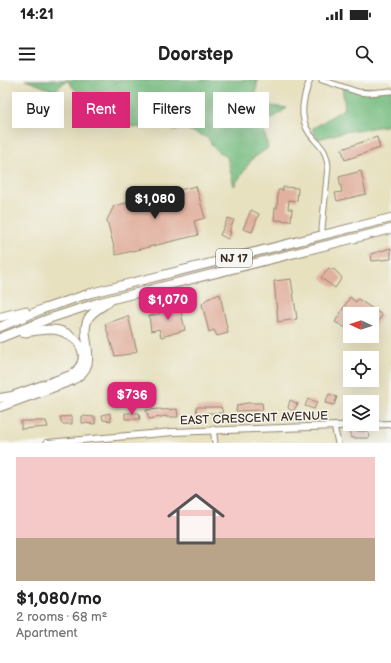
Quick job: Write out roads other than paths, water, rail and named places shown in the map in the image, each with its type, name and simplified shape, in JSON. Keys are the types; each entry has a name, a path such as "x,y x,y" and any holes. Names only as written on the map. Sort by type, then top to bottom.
{"highway":[{"name":"NJ 17","path":"0,327 91,293 391,218"},
{"name":"NJ 17","path":"0,338 48,319 114,299 391,229"},
{"path":"0,407 71,381 81,374 86,367 88,358 86,330 88,319 93,312 114,299"},
{"path":"0,317 67,301"},
{"path":"0,338 37,330 58,330 69,334 77,340 83,355 79,366 71,375 12,396 0,398"}],"street":[{"path":"310,80 303,103 303,119 310,134 324,150 328,166 322,229 323,235"},
{"path":"322,80 358,92 368,93 391,91"},
{"name":"EAST CRESCENT AVENUE","path":"47,443 90,441 213,429 391,424"},
{"path":"334,426 338,443"},
{"path":"213,429 215,443"}]}
